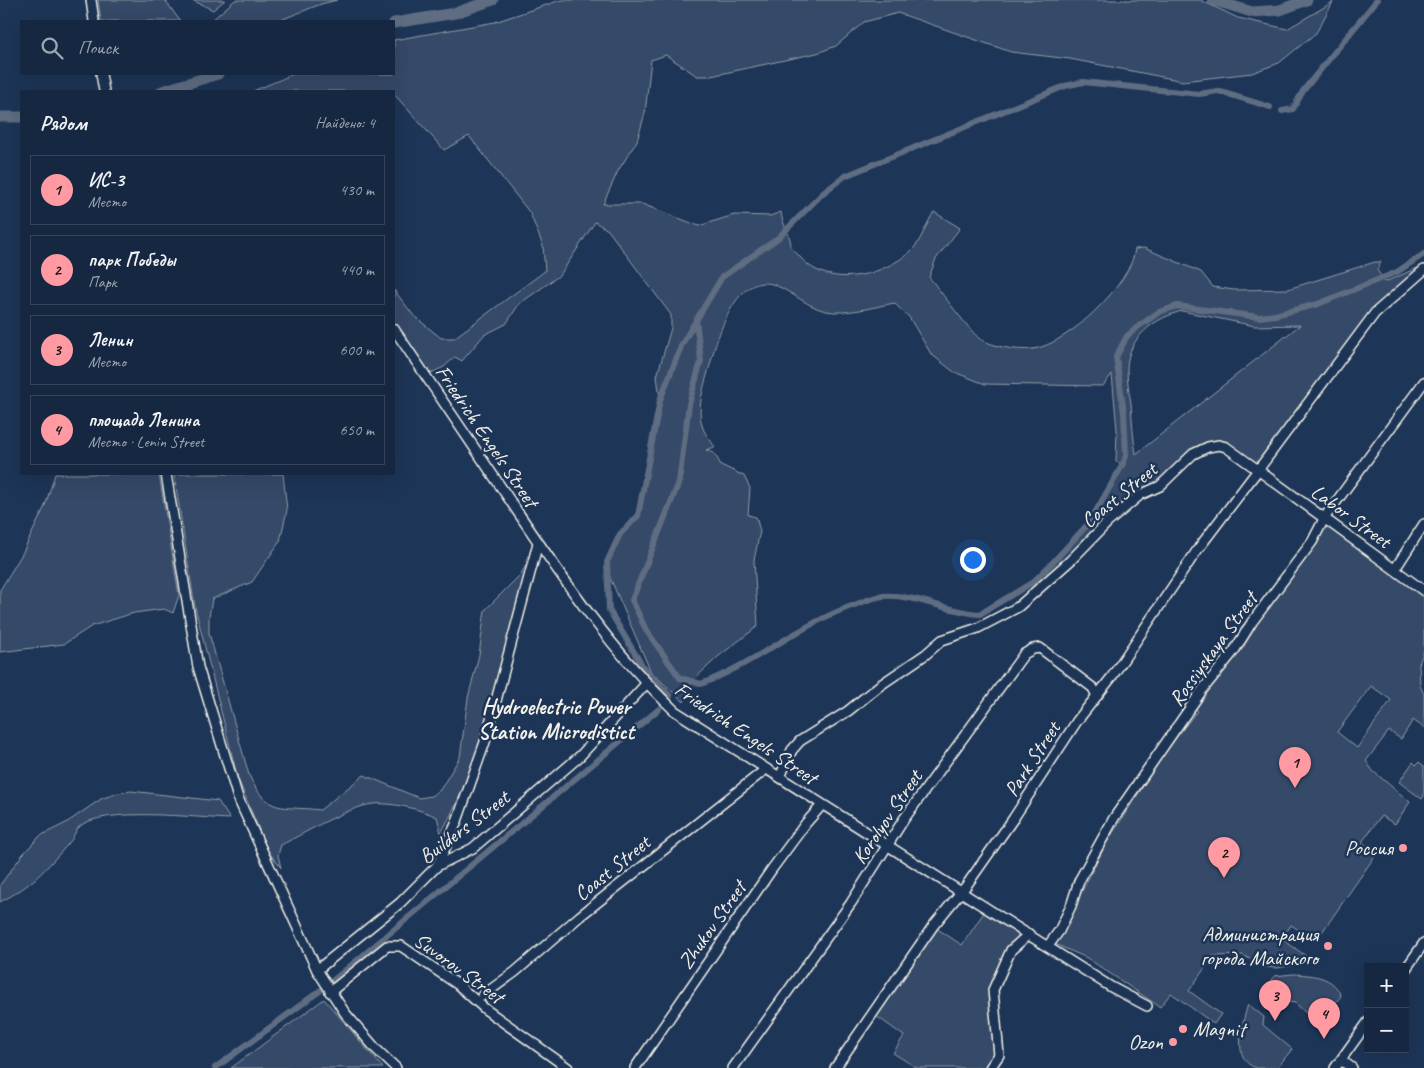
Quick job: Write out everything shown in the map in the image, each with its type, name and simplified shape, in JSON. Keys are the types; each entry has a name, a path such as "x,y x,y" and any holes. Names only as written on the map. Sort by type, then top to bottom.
{"street":[{"path":"91,0 94,20"},
{"path":"101,75 104,90"},
{"path":"1258,470 1375,313 1424,270"},
{"name":"Friedrich Engels Street","path":"395,330 538,544 608,641 646,684 688,720 1112,987 1147,1006"},
{"name":"Rossiyskaya Street","path":"1048,946 1067,914 1079,881 1114,818 1203,690 1234,651 1252,622 1312,542 1325,518 1424,382"},
{"name":"Coast Street","path":"780,777 792,750 800,741 848,711 879,686 926,654 942,640 978,628 1018,607 1071,560 1107,523 1140,494 1160,486 1193,454 1208,447 1219,445 1226,447 1258,470"},
{"name":"Labor Street","path":"1258,470 1424,591"},
{"name":"Park Street","path":"835,1068 933,926 972,878 1095,692 1104,687 1198,549 1258,470"},
{"path":"166,475 191,631 214,727 247,820 317,970 330,992 360,1032 396,1068"},
{"path":"1395,569 1424,524"},
{"path":"437,866 456,824 485,742 538,544"},
{"name":"Korolyov Street","path":"732,1068 851,903 904,819 1028,651 1040,648 1095,692"},
{"name":"Builders Street","path":"317,970 400,903 437,866 473,848 580,756 646,684"},
{"name":"Coast Street","path":"480,999 573,922 766,769"},
{"name":"Zhukov Street","path":"635,1068 772,869 806,822 822,805"},
{"path":"990,1068 998,1055 993,990 1011,950 1028,934"},
{"path":"1409,964 1424,943"},
{"name":"Suvorov Street","path":"330,992 372,957 393,944 409,949 471,996 480,999 568,1068"},
{"path":"1335,1068 1364,1028"},
{"path":"1341,1060 1352,1068"}],"shaded area":[{"path":"98,0 165,0 179,20 101,20"},
{"path":"192,0 225,0 213,10"},
{"path":"235,0 337,0 321,4 281,20 212,20"},
{"path":"561,0 1200,0 1238,18 1287,29 1333,2 1316,33 1279,63 1252,73 1183,81 1070,59 1011,52 898,13 864,22 836,46 817,53 711,76 697,76 666,55 651,60 645,113 637,141 618,171 603,204 642,204 699,226 734,215 770,216 781,212 790,238 791,247 807,264 819,271 846,277 874,272 887,267 910,252 917,244 934,212 960,228 936,259 929,277 976,336 986,342 1013,349 1033,349 1047,345 1079,325 1096,310 1123,278 1131,263 1135,249 1144,248 1201,272 1213,287 1234,290 1288,289 1375,262 1381,262 1377,270 1385,282 1424,265 1424,270 1375,313 1258,470 1219,445 1182,464 1146,491 1052,576 1044,571 1089,523 1123,464 1116,462 1117,430 1112,374 1103,386 985,384 954,372 931,354 909,317 894,303 860,310 834,312 819,309 775,285 762,283 750,287 731,308 724,322 704,385 700,411 704,430 715,447 706,450 714,453 721,465 744,476 750,488 748,515 756,517 760,531 754,560 758,626 719,656 692,681 684,702 651,672 608,573 607,562 620,534 638,516 660,400 657,376 671,328 671,315 608,230 595,222 560,275 519,304 506,324 484,335 462,361 455,357 444,367 429,374 395,325 395,291 414,316 441,338 454,338 545,271 543,246 530,213 469,136 444,150 395,95 395,90 255,90 292,75 395,75 395,40 495,22","holes":["1182,311 1255,326 1300,325 1136,454 1127,368 1132,347 1138,338 1153,324 1162,318"]},
{"path":"55,475 159,475 179,595 173,613 164,609 134,613 92,626 64,644 0,652 0,590 22,554 45,506"},
{"path":"174,475 283,475 287,510 280,541 252,582 212,599 209,617 209,633 249,775 263,797 270,803 286,808 320,810 364,775 419,798 431,796 440,790 460,757 468,698 479,655 485,610 520,575 528,562 494,700 483,735 457,801 441,833 437,817 430,814 397,805 373,804 363,806 339,815 281,845 278,855 281,868 268,851 238,779 195,607"},
{"path":"1324,522 1424,591 1424,650 1419,664 1420,686 1424,694 1424,728 1413,720 1401,739 1389,731 1366,761 1373,771 1410,802 1395,824 1381,816 1362,842 1377,853 1316,941 1291,925 1282,939 1306,956 1294,965 1277,968 1263,967 1243,955 1213,956 1189,991 1221,1014 1214,1024 1171,993 1160,1007 1087,958 1055,944 1107,842 1166,751 1197,711 1194,704","holes":["1371,686 1391,700 1357,748 1337,732"]},
{"path":"1413,762 1416,765 1419,762 1424,766 1424,796 1422,799 1399,782"},
{"path":"131,791 218,801 230,819 128,815 91,821 79,827 70,841 38,876 0,902 0,885 23,854 40,836 66,823 101,799"},
{"path":"987,908 1029,934 1011,950 993,990 999,1055 990,1068 917,1068 893,1053 904,1036 872,1013 933,926 962,945"},
{"path":"1293,974 1322,978 1333,984 1341,996 1331,1008 1325,1004 1316,1017 1306,1013 1295,1003 1276,1000 1263,990 1274,976"},
{"path":"324,999 383,1068 231,1068"},
{"path":"1248,1004 1264,1017 1263,1025 1292,1049 1277,1068 1257,1068 1249,1064 1244,1058 1240,1040"}],"waterway":[{"path":"395,23 455,13 493,0"},
{"path":"1213,0 1252,12 1280,10 1307,0"},
{"path":"1282,111 1293,109 1303,91 1377,0"},
{"path":"165,90 215,75"},
{"path":"670,696 643,667 609,610 607,562 620,534 638,516 660,400 682,344 722,277 778,238 823,193 845,176 1065,86 1083,82 1199,94 1218,91 1270,107"},
{"path":"0,117 20,117"},
{"path":"696,320 701,361 689,404 679,482 632,600 646,630 680,678 701,684 741,665 836,612 873,598 895,596 919,600 968,613 980,614 1033,582 1089,523 1123,464 1126,456 1124,413 1116,357 1127,336 1159,312 1177,306 1259,317 1275,315 1318,304 1397,272 1424,254"},
{"path":"331,982 659,709"},
{"path":"215,1068 321,990"}],"place":[{"name":"ИС-3","path":"1295,788"},
{"name":"Россия","path":"1403,848"},
{"name":"парк Победы","path":"1224,878"},
{"name":"Администрация города Майского","path":"1328,946"},
{"name":"Ленин","path":"1275,1021"},
{"name":"Magnit","path":"1183,1029"},
{"name":"площадь Ленина","path":"1324,1039"},
{"name":"Ozon","path":"1173,1042"}],"district":[{"name":"Hydroelectric Power Station Microdistict","path":"556,718"}]}
